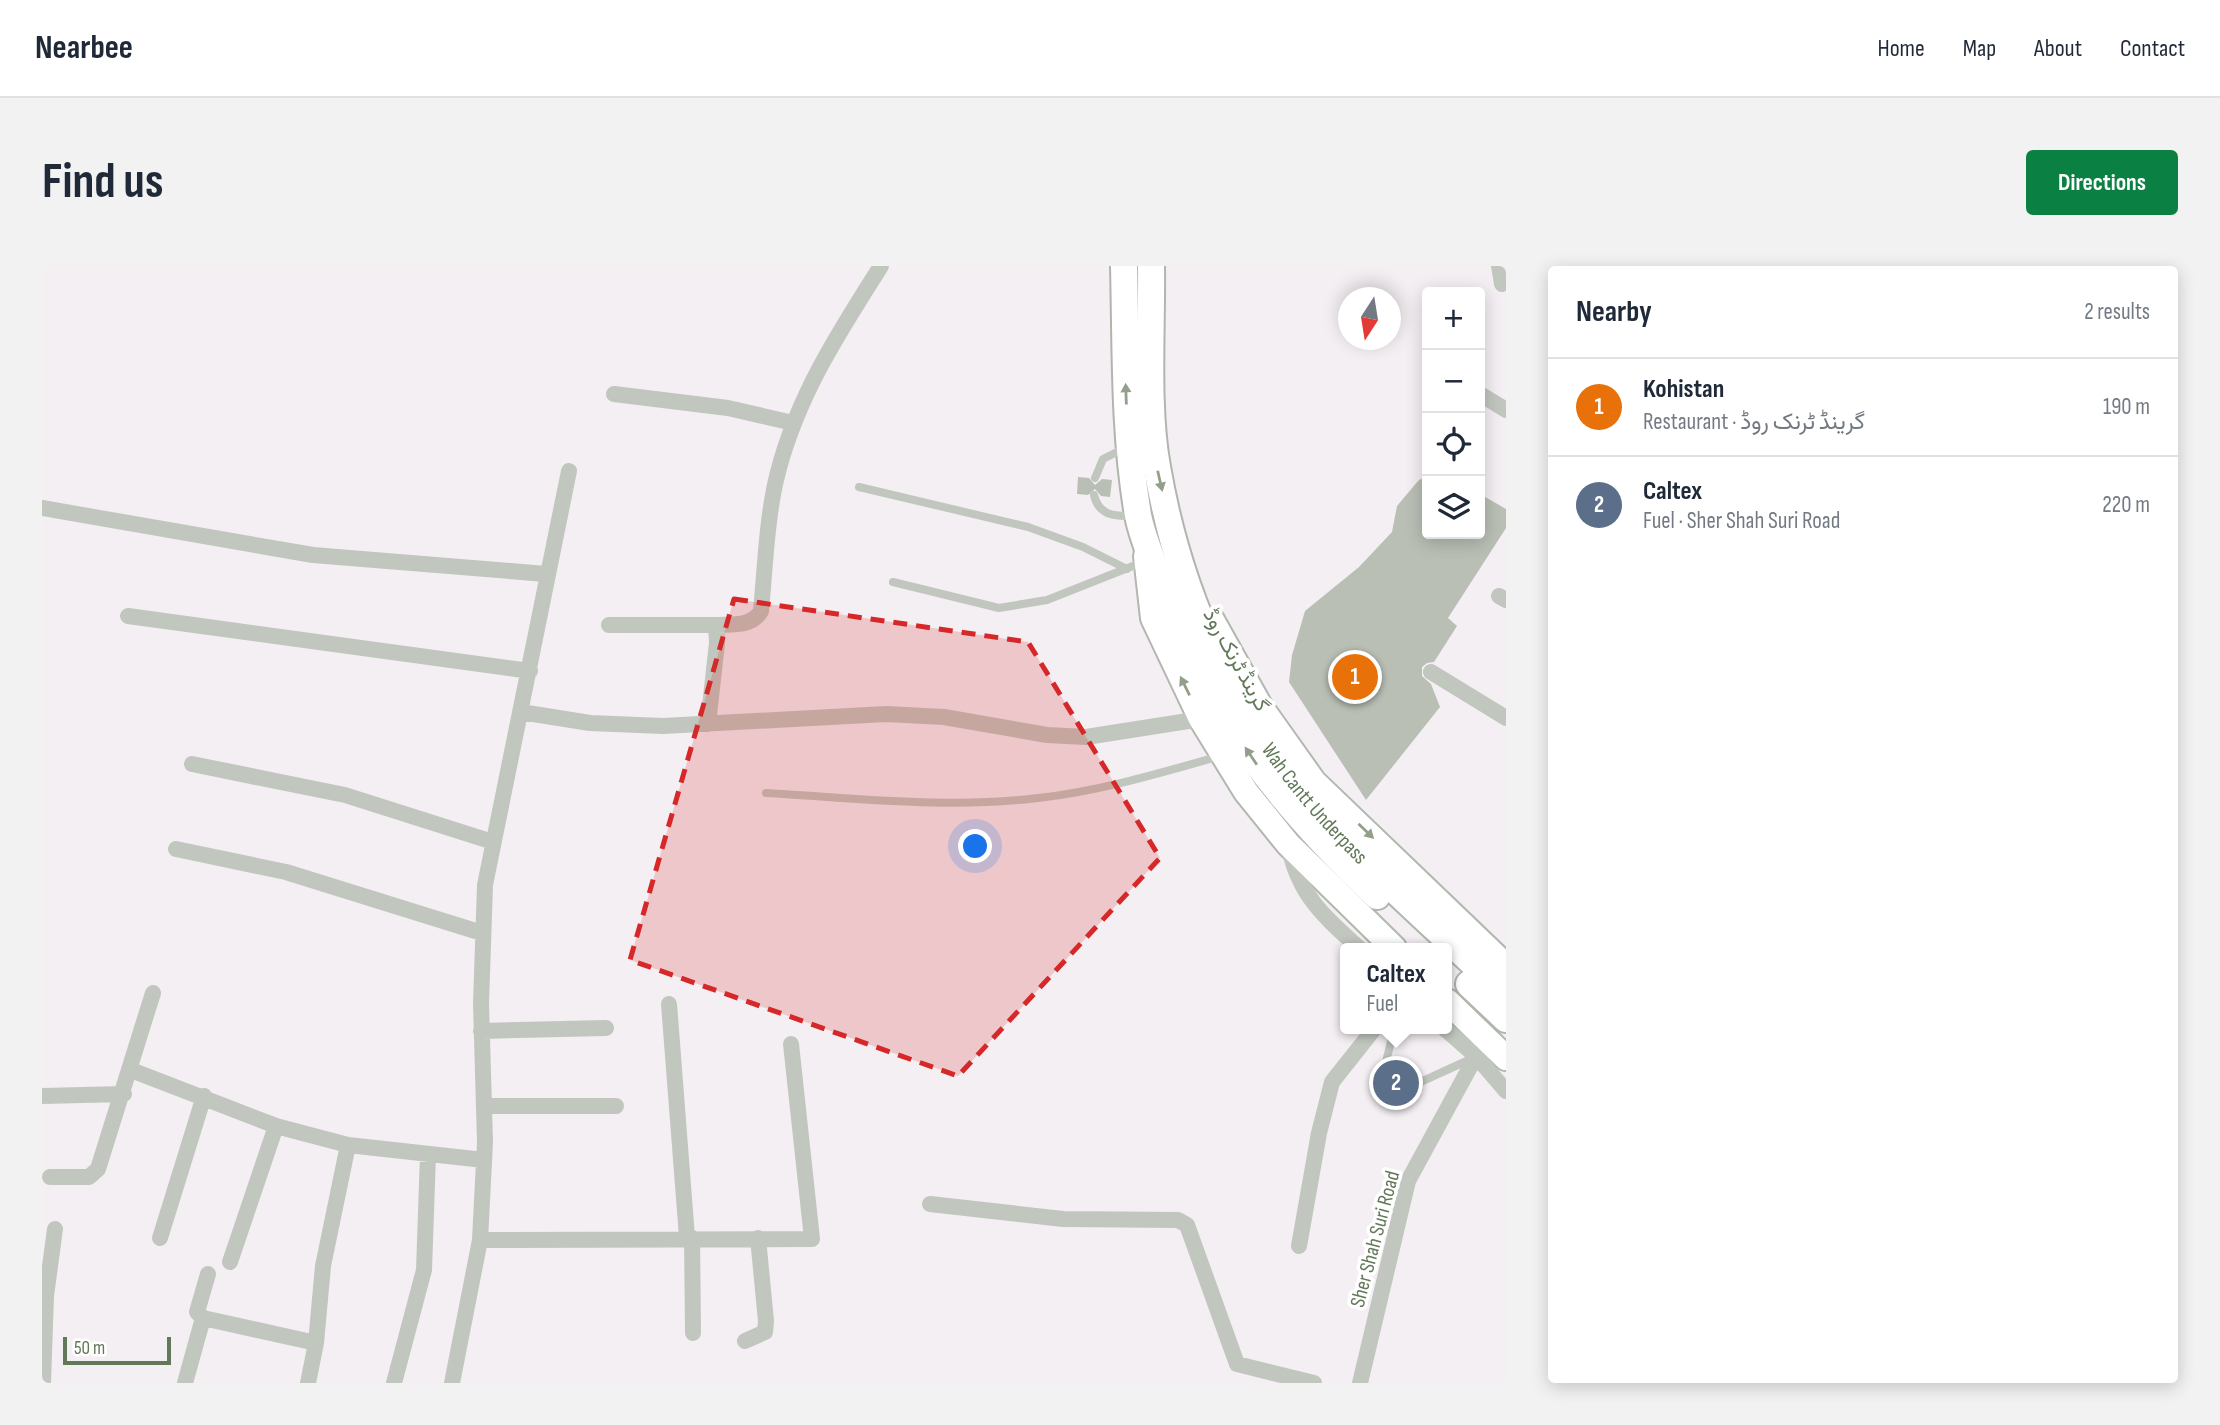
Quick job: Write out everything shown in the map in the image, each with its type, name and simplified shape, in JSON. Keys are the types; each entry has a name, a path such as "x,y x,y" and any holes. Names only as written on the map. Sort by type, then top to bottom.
{"highway":[{"path":"1124,266 1128,447 1141,526"},
{"name":"گرینڈ ٹرنک روڈ","path":"1151,266 1156,465 1171,530"},
{"name":"Wah Cantt Underpass","path":"1141,526 1183,640 1202,679 1273,788 1324,846 1426,943"},
{"name":"Wah Cantt Underpass","path":"1171,530 1185,583 1210,646 1285,771 1323,817 1374,870 1452,943"},
{"name":"Wah Cantt Underpass","path":"1452,943 1506,994"},
{"path":"1452,968 1506,1019"}],"main road":[{"path":"1141,526 1137,565 1153,618 1201,719 1246,792 1288,844 1389,943"},
{"name":"گرینڈ ٹرنک روڈ","path":"1171,530 1214,625 1283,742 1314,782 1503,957"},
{"path":"1452,1008 1479,1046 1506,1058"}],"street":[{"path":"609,625 716,625 748,623 757,619 761,611 777,474 793,423 814,374 881,266"},
{"path":"1499,266 1502,284"},
{"path":"614,394 728,408 793,423"},
{"path":"1485,397 1506,410"},
{"path":"452,1383 480,1240 485,1106 481,1031 485,885 569,471"},
{"path":"42,508 313,555 546,574"},
{"path":"128,616 530,671"},
{"path":"708,724 717,643 716,625"},
{"path":"1431,672 1506,718"},
{"path":"521,712 590,723 663,726 897,715 944,717 1048,735 1086,737 1201,719"},
{"path":"192,764 345,795 493,842"},
{"path":"1288,844 1294,873 1320,913 1353,943"},
{"path":"176,849 286,872 482,933"},
{"path":"50,1177 89,1177 98,1169 124,1094 153,993"},
{"path":"669,1004 690,1238 693,1333"},
{"path":"481,1031 606,1028"},
{"path":"1452,1032 1479,1046 1506,1091"},
{"path":"1299,1245 1319,1133 1332,1082 1370,1034"},
{"path":"480,1240 811,1239 791,1044"},
{"name":"Sher Shah Suri Road","path":"1360,1383 1408,1181 1479,1046"},
{"path":"131,1070 276,1126 348,1145 484,1160"},
{"path":"42,1096 124,1094"},
{"path":"160,1238 204,1096"},
{"path":"485,1106 616,1106"},
{"path":"229,1262 276,1126"},
{"path":"308,1383 316,1343 323,1266 348,1145"},
{"path":"394,1383 424,1270 428,1154"},
{"path":"930,1204 1063,1219 1178,1220 1187,1225 1237,1364 1314,1383"},
{"path":"43,1383 44,1295 55,1229"},
{"path":"745,1341 765,1332 758,1238"},
{"path":"208,1274 197,1312 203,1318 316,1343"},
{"path":"185,1383 203,1318"}],"lane":[{"path":"1095,478 1103,459 1128,447"},
{"path":"859,486 1028,527 1137,565"},
{"path":"1094,495 1096,506 1104,513 1141,526"},
{"path":"893,582 999,608 1047,600 1137,565"},
{"path":"766,793 945,802 1038,799 1116,785 1223,755"},
{"path":"1393,1034 1386,1062 1414,1085 1479,1046"}],"highlighted area":[{"path":"734,599 1028,642 1160,858 958,1076 630,960"}],"building":[{"path":"1078,477 1089,478 1095,485 1102,479 1112,480 1110,497 1101,496 1095,489 1088,495 1077,494"},
{"path":"1422,478 1422,539 1485,539 1485,497 1506,509 1506,528 1448,618 1457,626 1434,662 1422,667 1422,676 1431,684 1440,707 1366,800 1289,682 1292,655 1305,611 1359,567 1392,532 1397,506"}],"place":[{"name":"Kohistan","path":"1355,677"},
{"name":"Caltex","path":"1396,1083"}]}
